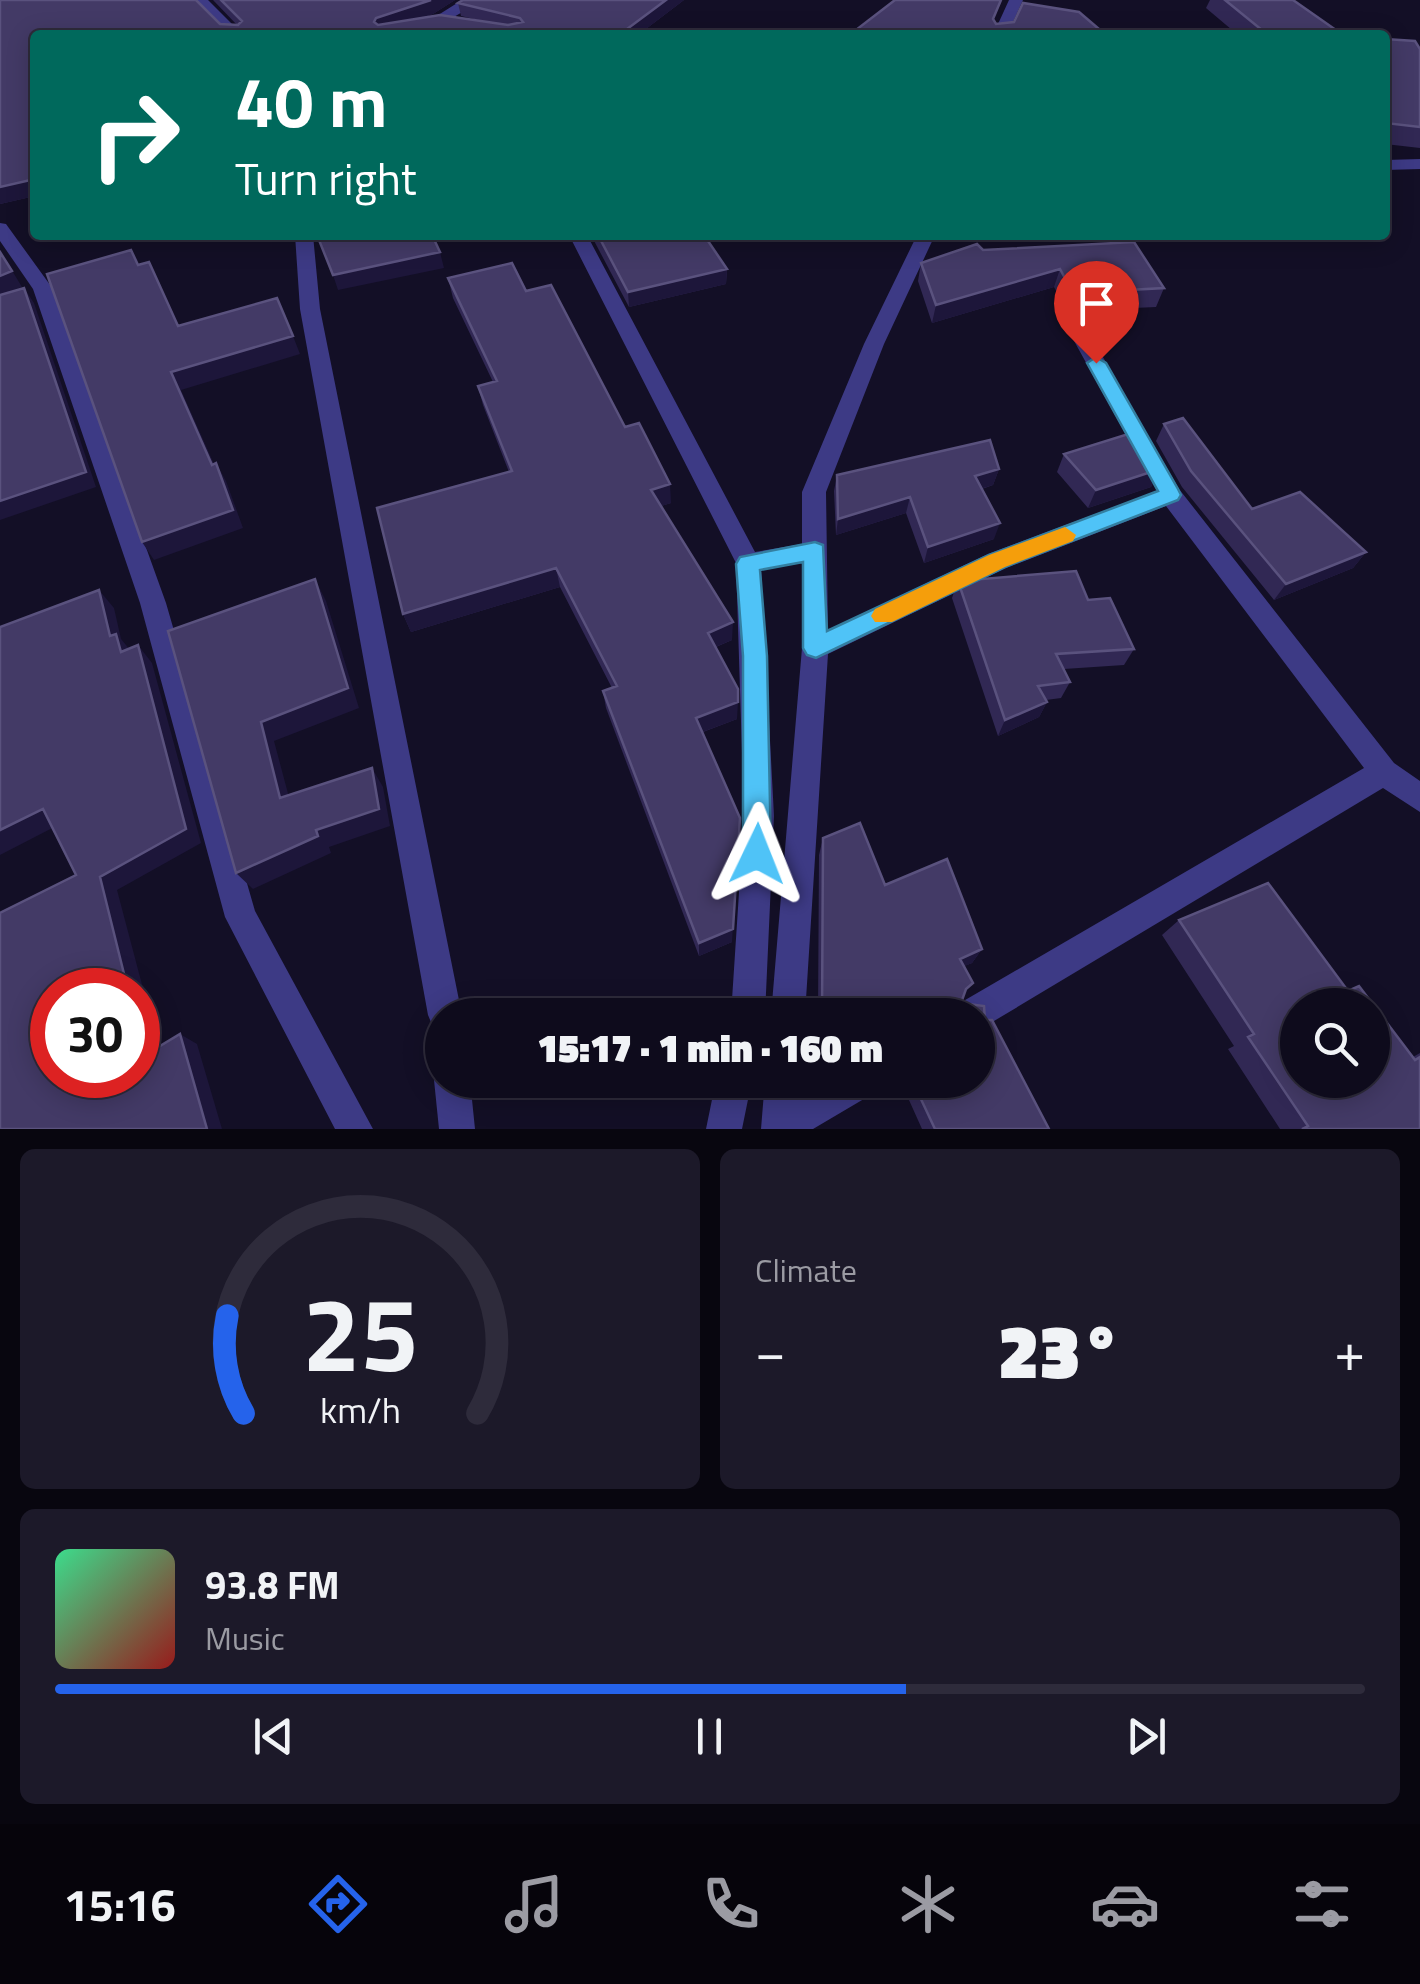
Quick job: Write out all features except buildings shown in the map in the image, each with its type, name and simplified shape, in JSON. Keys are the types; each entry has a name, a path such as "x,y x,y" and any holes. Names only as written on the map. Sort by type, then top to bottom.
{"street":[{"path":"200,0 231,30"},
{"path":"405,30 440,20 471,0"},
{"path":"1002,30 1016,0"},
{"path":"440,20 458,24"},
{"path":"1390,165 1420,164"},
{"path":"0,228 36,291 153,602 240,917 355,1129"},
{"path":"304,240 310,309 443,998"},
{"path":"581,240 748,564 759,816 749,998"},
{"path":"789,998 816,648 814,492 874,344 924,240"},
{"path":"1078,330 1171,495 1384,772 1420,798"},
{"path":"816,648 997,561 1171,495"},
{"path":"748,564 815,551"},
{"path":"995,1001 1384,772"},
{"path":"454,1098 457,1129"},
{"path":"724,1129 730,1098"},
{"path":"780,1128 782,1098"},
{"path":"780,1128 831,1098"}],"slow traffic":[{"path":"883,616 997,561 1065,535"}],"route":[{"path":"757,854 755,656 748,564 815,551 816,648 997,561 1171,495 1096,363"}]}
